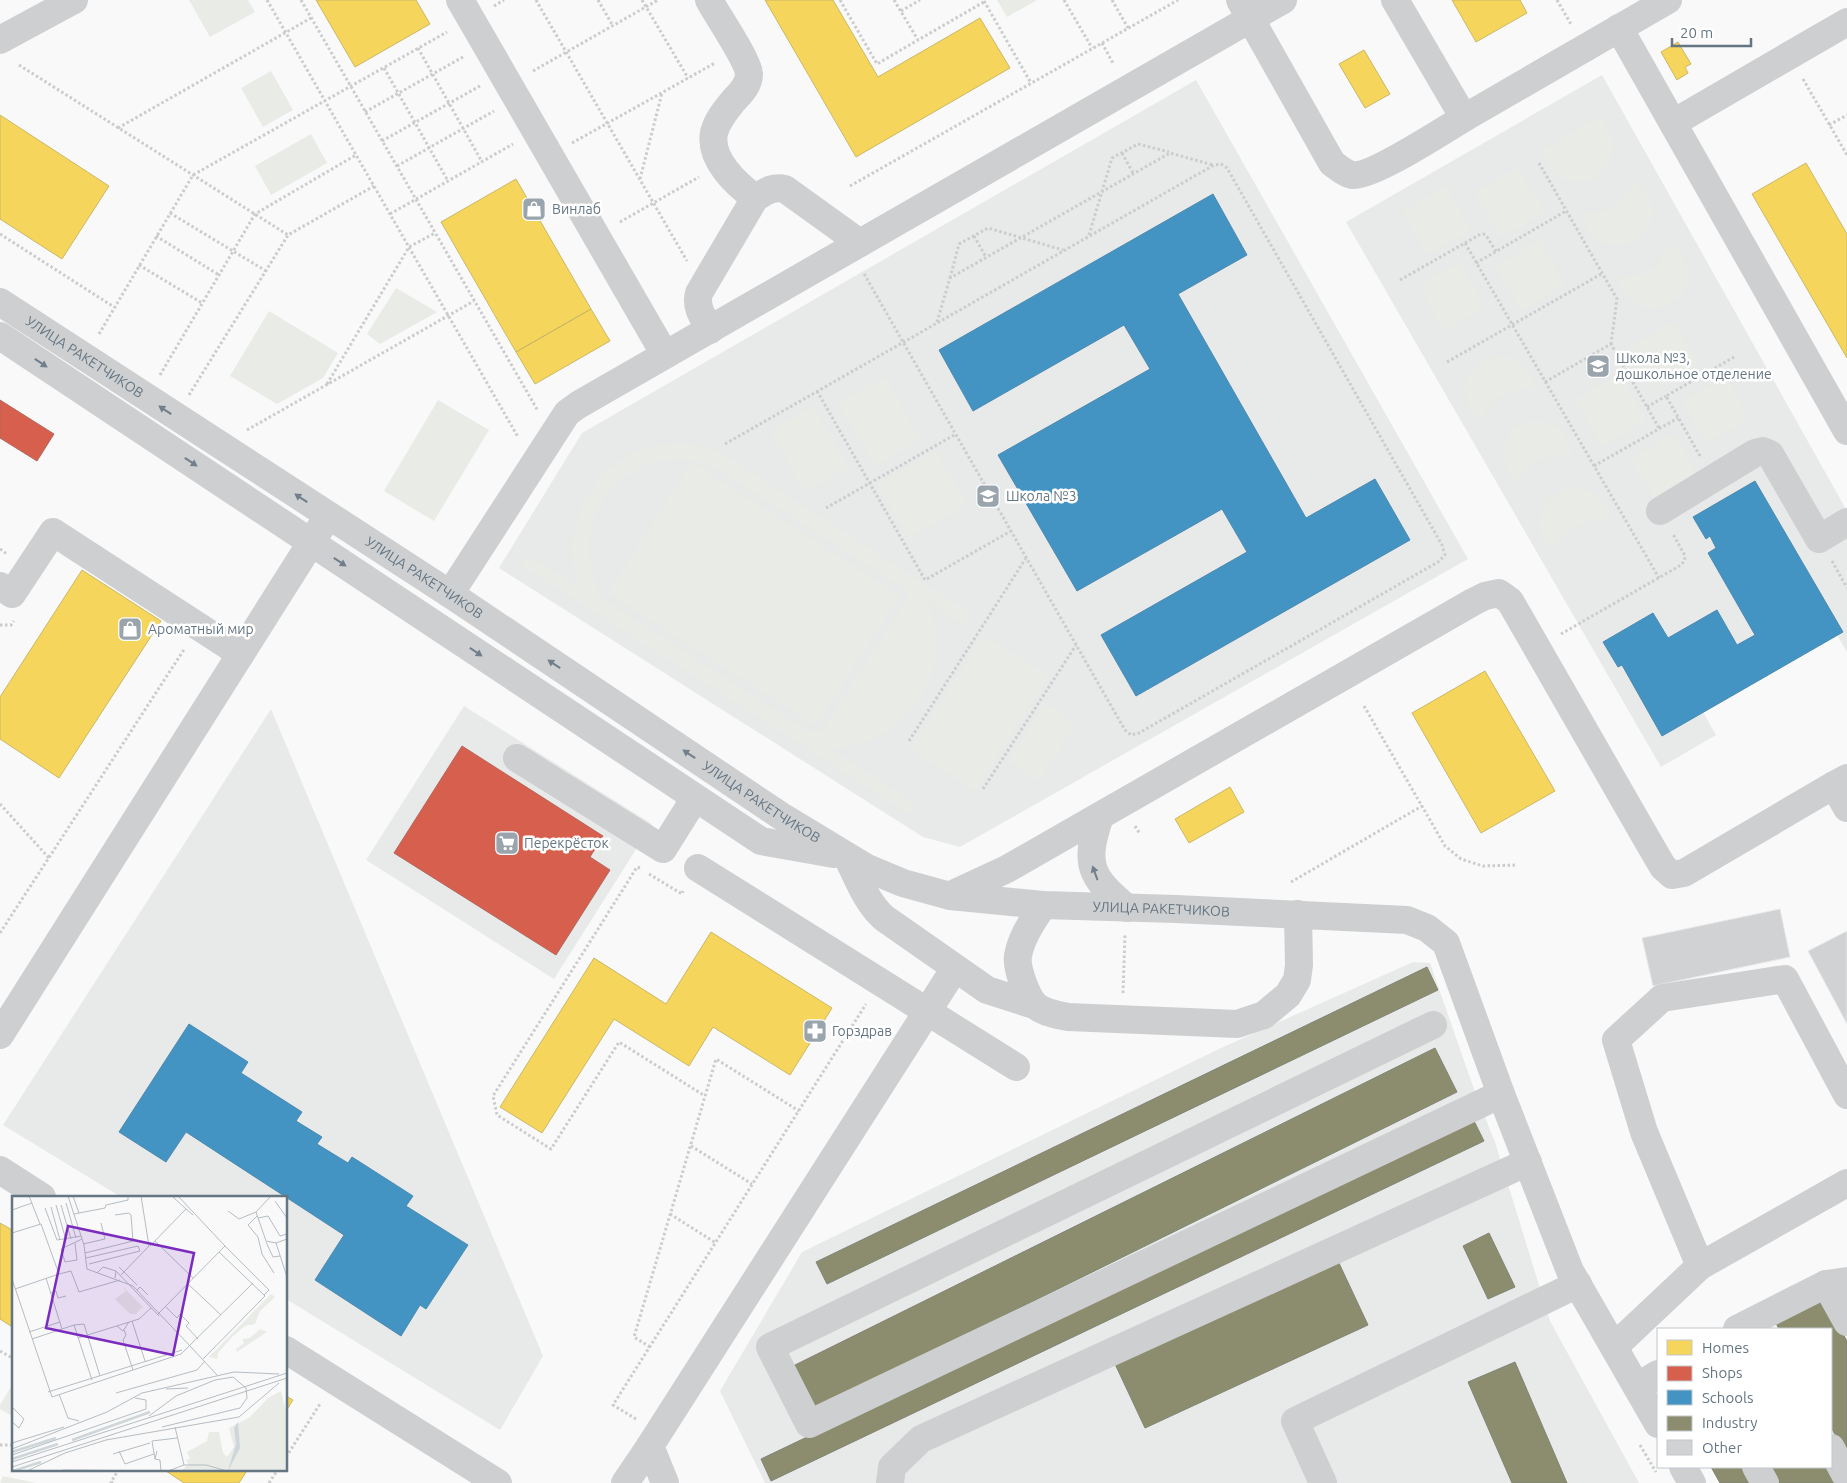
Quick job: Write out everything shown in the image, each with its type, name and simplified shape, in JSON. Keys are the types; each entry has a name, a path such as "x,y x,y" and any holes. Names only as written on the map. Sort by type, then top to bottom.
{"street":[{"path":"0,40 74,0"},
{"path":"709,0 746,63 749,75 746,87 720,117 714,133 715,148 721,164 740,187 755,198"},
{"path":"450,594 568,414 578,405 860,243 1245,9 1283,0"},
{"path":"1395,0 1464,118"},
{"path":"1245,9 1332,163 1344,172 1354,175 1376,169 1668,0"},
{"path":"466,9 665,355"},
{"path":"1673,123 1847,22"},
{"path":"1619,28 1847,431"},
{"path":"710,330 696,301 755,198 777,187 785,189 860,243"},
{"name":"УЛИЦА РАКЕТЧИКОВ","path":"0,302 450,594 781,816 867,868 903,883 950,896 1043,905 1126,919 1298,914 1407,920 1427,928 1446,943 1502,1094"},
{"name":"УЛИЦА РАКЕТЧИКОВ","path":"0,336 761,841 848,856"},
{"path":"1660,511 1755,453 1763,451 1770,454 1819,539 1847,522"},
{"path":"0,1035 328,516"},
{"path":"0,586 12,594 53,532 240,654"},
{"path":"950,896 1007,869 1479,599 1499,593 1510,601 1646,839 1664,867 1672,875 1684,873 1843,790"},
{"path":"517,758 663,849 695,798"},
{"path":"1100,816 1092,840 1092,863 1097,880 1126,919"},
{"path":"848,856 869,901 876,910 955,968 987,990 1034,1005 1051,1014 1068,1017 1237,1024 1264,1015 1288,996 1297,980 1299,965 1298,914"},
{"path":"698,868 1016,1067"},
{"path":"1034,1005 1021,980 1017,958 1027,931 1043,905"},
{"path":"626,1483 955,968"},
{"path":"1700,1266 1644,1132 1616,1040 1662,998 1785,979 1847,1095"},
{"path":"1433,1025 770,1347 809,1424 1502,1094 1570,1271 1614,1347 1648,1381 1657,1420"},
{"path":"890,1483 892,1467 921,1439 1528,1162"},
{"path":"0,1170 40,1196"},
{"path":"1614,1347 1700,1266 1847,1183"},
{"path":"1754,1325 1836,1282 1847,1322"},
{"path":"1323,1483 1295,1421 1578,1284"},
{"path":"288,1351 498,1483"},
{"path":"654,1439 664,1483"},
{"path":"1832,1450 1847,1478"},
{"path":"1684,1468 1692,1483"},
{"path":"1756,1468 1764,1483"}],"path":[{"path":"267,0 520,440"},
{"path":"301,0 538,412"},
{"path":"94,341 193,175 418,48 466,9 504,0"},
{"path":"536,0 686,261"},
{"path":"598,0 612,26"},
{"path":"642,0 688,78"},
{"path":"509,84 658,0"},
{"path":"840,0 877,64 984,1 1031,83"},
{"path":"894,0 918,40"},
{"path":"900,11 920,0"},
{"path":"1064,0 1092,48"},
{"path":"1112,0 1128,28"},
{"path":"850,186 1178,0"},
{"path":"118,128 311,18"},
{"path":"1102,43 1114,65"},
{"path":"418,48 482,162"},
{"path":"550,156 738,50"},
{"path":"365,112 463,57"},
{"path":"19,66 288,234"},
{"path":"384,68 448,181"},
{"path":"1803,79 1847,155"},
{"path":"382,141 480,86"},
{"path":"640,180 662,92"},
{"path":"397,166 495,111"},
{"path":"1829,125 1847,115"},
{"path":"390,214 514,144"},
{"path":"1089,236 1112,158 1138,144 1214,165"},
{"path":"1122,153 1133,173"},
{"path":"950,278 1170,153"},
{"path":"156,382 254,214 356,155"},
{"path":"1539,163 1617,298 1611,344 1659,428"},
{"path":"596,236 721,164"},
{"path":"725,444 903,342 937,322 1214,165 1221,164 1227,168 1442,545 1445,555 1438,562 1139,733 1131,734 1125,730 1026,558 956,434 903,342 863,272"},
{"path":"185,401 288,234 374,186"},
{"path":"1476,263 1566,210"},
{"path":"170,213 266,271"},
{"path":"937,322 959,244 988,228 1064,250"},
{"path":"326,386 409,247 435,233"},
{"path":"0,234 114,307"},
{"path":"1400,280 1479,235 1484,234 1487,237 1496,252"},
{"path":"156,236 219,275"},
{"path":"974,236 986,257"},
{"path":"1465,243 1659,578"},
{"path":"139,265 202,303"},
{"path":"1447,362 1603,273"},
{"path":"245,431 474,301"},
{"path":"1545,382 1611,344"},
{"path":"1647,407 1736,356"},
{"path":"817,391 925,580 1011,531"},
{"path":"1666,396 1713,478"},
{"path":"1594,466 1678,418"},
{"path":"826,508 956,434"},
{"path":"1579,624 1681,565 1685,560 1684,554 1660,511"},
{"path":"908,741 1026,558"},
{"path":"0,933 198,627"},
{"path":"983,789 1076,645"},
{"path":"1364,706 1445,846 1461,859 1483,866 1517,865"},
{"path":"0,804 48,858"},
{"path":"1291,882 1422,806"},
{"path":"698,868 682,894 637,867 493,1096 496,1115 551,1149 619,1042 706,1096"},
{"path":"1120,999 1123,995 1126,919"},
{"path":"654,1439 613,1405 880,982"},
{"path":"650,1347 634,1337 716,1059 799,1110"},
{"path":"691,1146 752,1184"},
{"path":"670,1214 716,1243"},
{"path":"0,1351 12,1358"},
{"path":"288,1454 322,1402"},
{"path":"111,1483 118,1470"},
{"path":"269,1483 277,1470"}],"shaded area":[{"path":"189,0 248,0 255,12 210,37"},
{"path":"997,0 1037,0 1007,17"},
{"path":"271,71 293,110 263,127 241,88"},
{"name":"Школа №3, дошкольное отделение","path":"1602,75 1847,511 1847,652 1837,635 1703,712 1716,735 1661,767 1346,222"},
{"name":"Школа №3","path":"1196,80 1468,559 960,847 923,837 499,568 582,433"},
{"path":"1597,117 1608,128 1613,141 1613,154 1608,166 1599,175 1587,181 1574,182 1559,176 1553,171 1544,150"},
{"path":"311,134 327,163 271,195 255,166"},
{"path":"1518,167 1545,212 1500,238 1474,192"},
{"path":"1634,180 1644,189 1650,201 1652,217 1647,229 1637,238 1624,244 1611,244 1598,240 1588,230 1582,214 1607,210 1625,195"},
{"path":"1446,186 1471,230 1427,255 1402,212"},
{"path":"1540,240 1565,285 1521,311 1495,266"},
{"path":"1670,244 1680,253 1686,265 1688,280 1683,292 1674,302 1661,307 1648,308 1635,304 1624,293 1618,277 1635,276 1650,270 1661,259"},
{"path":"1460,262 1486,307 1445,331 1418,286"},
{"path":"396,288 437,312 380,344 367,334"},
{"path":"269,311 338,353 323,378 277,404 230,376"},
{"path":"1673,322 1698,364 1653,389 1629,347"},
{"path":"1499,356 1513,359 1524,366 1532,376 1535,390 1518,391 1503,396 1491,405 1481,420 1472,411 1467,401 1465,391 1467,382 1471,373 1478,366"},
{"path":"1620,374 1647,420 1602,446 1575,400"},
{"path":"885,376 921,439 874,466 838,403"},
{"path":"1726,376 1750,418 1706,443 1682,402"},
{"path":"438,400 489,430 434,521 384,491"},
{"path":"814,406 849,467 805,492 770,431"},
{"path":"1536,421 1550,424 1562,431 1569,441 1572,455 1554,455 1539,460 1527,469 1517,484 1507,472 1505,465 1503,450 1505,442 1514,429"},
{"path":"1674,433 1698,475 1655,500 1630,458"},
{"path":"686,443 717,450 973,615 966,626 928,601 936,638 936,655 927,686 919,700 896,725 883,734 868,742 830,748 916,804 909,814 521,565 528,555 579,587 572,557 573,536 583,503 592,488 603,474 631,454 657,446","holes":["684,459 711,465 903,588 908,598 821,732 806,730 603,599 590,559 590,539 594,520 602,502 614,486 630,473 650,464 667,460"]},
{"path":"936,450 967,505 909,538 877,484"},
{"path":"692,462 900,596 816,726 608,593"},
{"path":"1574,486 1581,487 1598,496 1606,506 1610,520 1592,521 1577,526 1565,535 1555,550 1546,541 1541,531 1539,521 1541,512 1545,503 1553,496 1562,490"},
{"path":"984,635 1049,676 975,791 910,749"},
{"path":"1045,703 1076,723 1039,781 1008,761"},
{"path":"464,706 652,824 554,979 366,860"},
{"path":"271,709 543,1356 500,1430 288,1300 288,1196 119,1196 3,1125"},
{"path":"1413,962 1430,963 1476,1095 1495,1142 1550,1321 1639,1483 765,1483 720,1391 802,1252 1221,1048"},
{"path":"12,1385 12,1416 0,1409 0,1405"},
{"path":"3,1476 36,1483 0,1483"}],"building: Homes":[{"path":"316,0 416,0 430,24 355,67"},
{"path":"765,0 833,0 878,77 980,18 1010,68 856,157"},
{"path":"1452,0 1520,0 1527,13 1476,42"},
{"path":"1678,42 1691,64 1685,67 1688,73 1677,80 1661,52"},
{"path":"1364,50 1390,94 1365,108 1339,64"},
{"path":"0,115 109,186 62,259 0,219"},
{"path":"1806,163 1847,234 1847,358 1752,194"},
{"path":"516,179 591,309 516,352 441,222"},
{"path":"591,309 610,341 535,384 516,352"},
{"path":"82,570 161,621 59,778 0,739 0,697"},
{"path":"1485,671 1555,791 1481,833 1412,713"},
{"path":"1230,787 1244,812 1189,843 1175,819"},
{"path":"711,932 832,1008 790,1075 713,1027 689,1066 614,1019 542,1133 500,1107 594,958 666,1004"},
{"path":"0,1223 12,1230 12,1327 0,1319"},
{"path":"288,1397 293,1400 288,1408"},
{"path":"164,1470 247,1470 239,1483 184,1483"}],"building: Shops":[{"path":"0,400 54,434 37,461 0,438"},
{"path":"462,746 603,836 590,857 610,870 556,955 394,853"}],"building: Schools":[{"path":"1213,194 1247,255 1178,294 1306,518 1375,479 1410,540 1136,696 1101,635 1247,552 1222,509 1077,591 998,455 1150,369 1124,325 973,411 939,350"},
{"path":"1755,481 1843,632 1662,736 1622,665 1618,667 1603,642 1653,613 1668,638 1717,610 1737,645 1755,635 1708,553 1716,548 1710,536 1706,539 1693,517"},
{"path":"189,1024 248,1062 241,1073 302,1112 296,1121 322,1137 317,1144 348,1163 352,1157 413,1196 406,1206 468,1245 426,1309 420,1305 401,1336 315,1280 344,1235 288,1198 288,1196 284,1196 186,1132 166,1162 119,1132"}],"building: Industry":[{"path":"1427,967 1438,990 827,1284 816,1262"},
{"path":"1435,1048 1457,1092 815,1409 793,1366"},
{"path":"1473,1119 1484,1141 771,1481 761,1459"},
{"path":"1489,1233 1515,1287 1488,1299 1463,1246"},
{"path":"1338,1261 1368,1325 1145,1428 1115,1364"},
{"path":"1822,1295 1847,1341 1847,1458 1832,1429 1832,1328 1778,1328 1772,1316"},
{"path":"1515,1362 1567,1483 1512,1483 1468,1382"},
{"path":"1712,1468 1746,1468 1754,1483 1720,1483"},
{"path":"1771,1468 1832,1468 1841,1483 1779,1483"}],"building: Other":[{"path":"1780,909 1790,957 1653,986 1642,938"},
{"path":"1847,931 1847,1024 1808,951"}],"place":[{"name":"Винлаб","path":"534,209"},
{"name":"Школа №3, дошкольное отделение","path":"1598,366"},
{"name":"Школа №3","path":"988,496"},
{"name":"Ароматный мир","path":"130,629"},
{"name":"Перекрёсток","path":"507,843"},
{"name":"Горздрав","path":"815,1031"}]}
